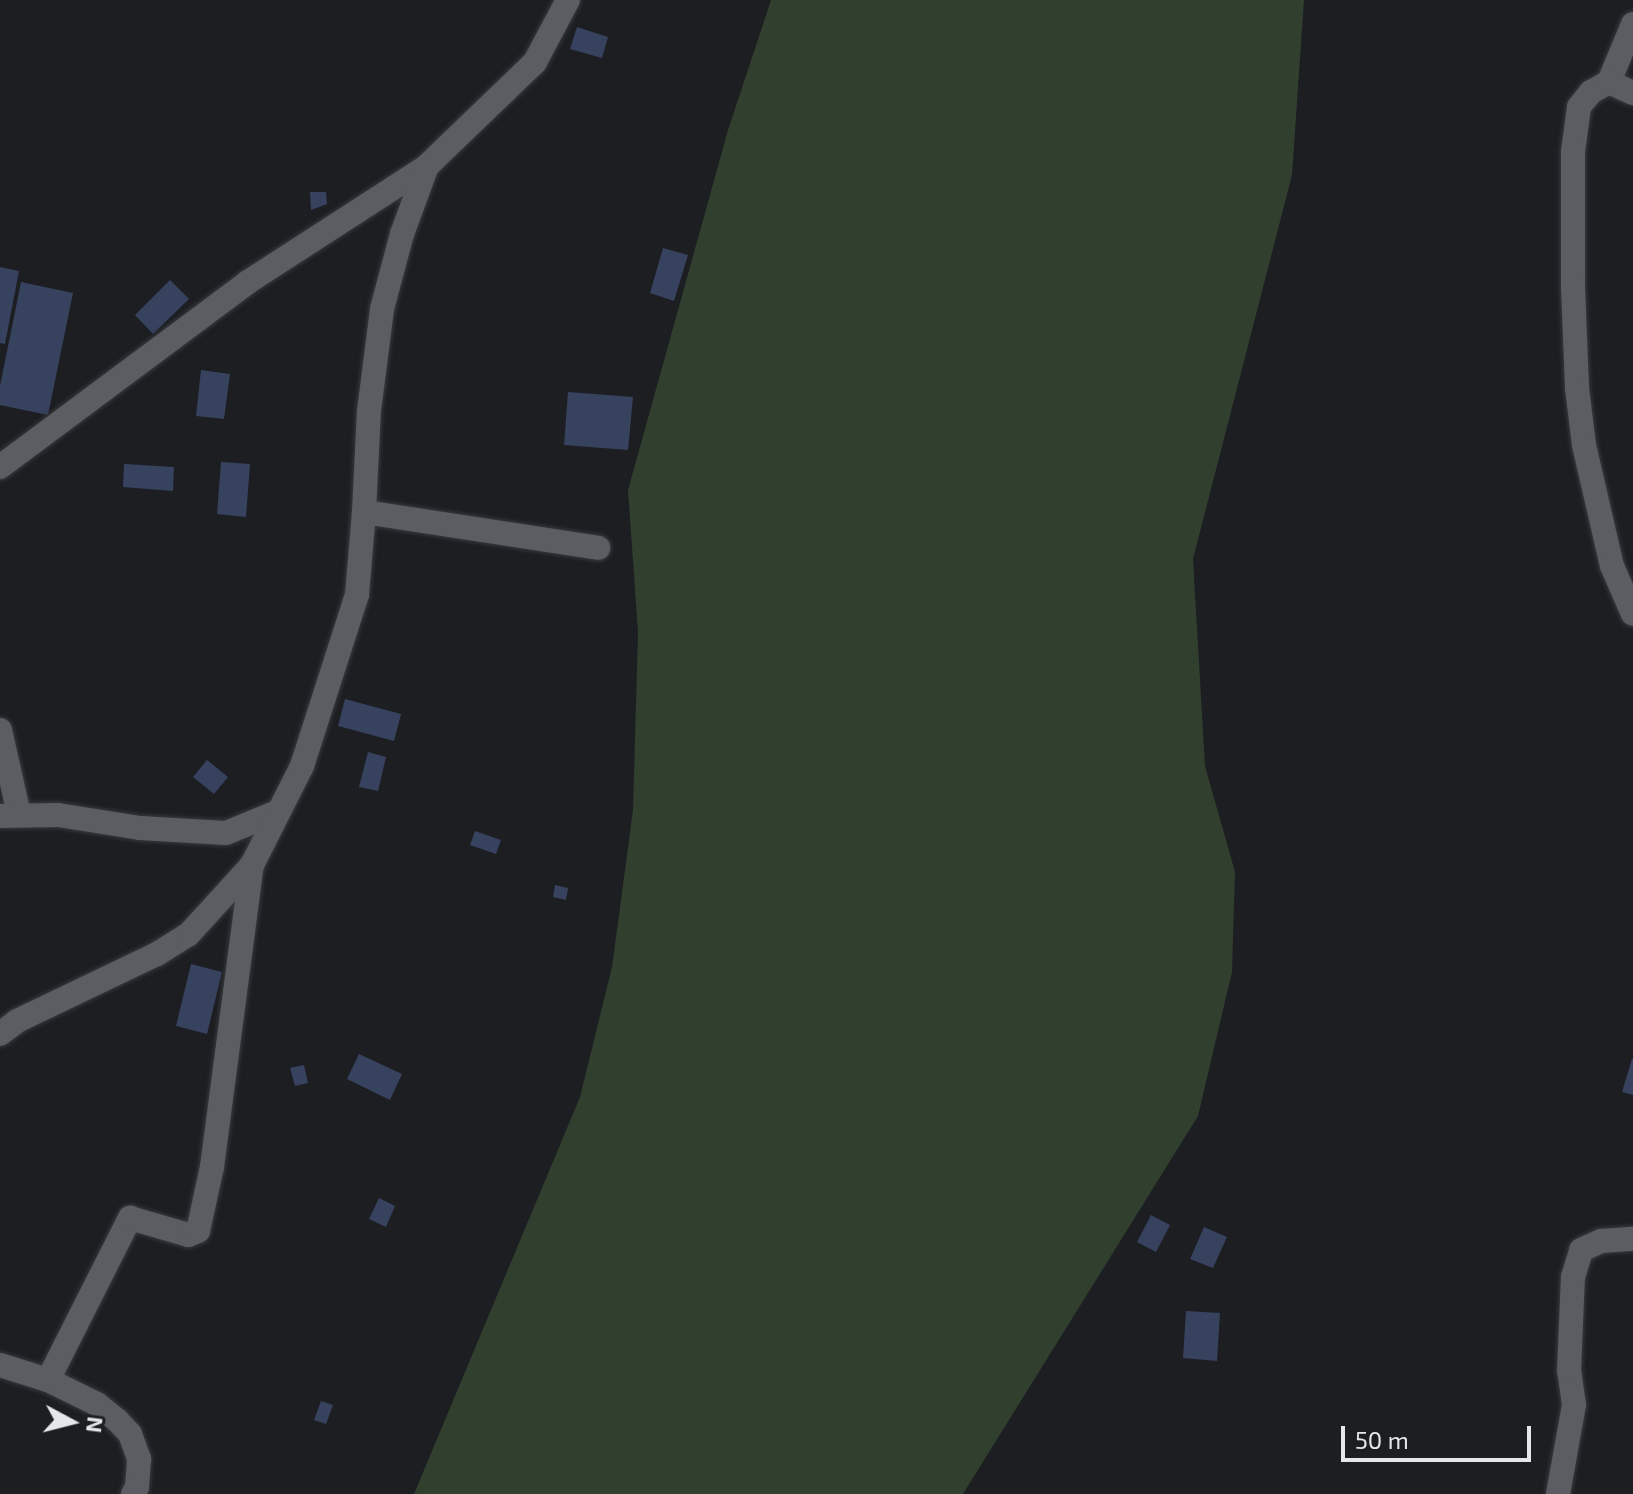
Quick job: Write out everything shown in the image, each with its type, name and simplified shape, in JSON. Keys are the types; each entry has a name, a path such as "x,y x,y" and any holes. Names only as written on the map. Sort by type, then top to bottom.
{"street":[{"path":"0,467 248,282 427,166 535,62 568,0"},
{"path":"1633,24 1609,82 1591,92 1579,107 1573,152 1577,388 1584,445 1612,566 1633,611"},
{"path":"1609,82 1633,93"},
{"path":"0,1034 17,1021 143,961 188,935 252,865 302,766 357,595 369,411 382,309 402,234 427,166"},
{"path":"364,512 598,548"},
{"path":"0,730 10,815 226,833 277,812"},
{"path":"48,1380 130,1218 188,1235 198,1231 212,1167 252,865"},
{"path":"1558,1494 1574,1405 1569,1371 1573,1277 1581,1250 1601,1241 1633,1239"},
{"path":"0,1365 48,1380 97,1404 130,1434 139,1459 137,1487 133,1494"}],"green space":[{"path":"771,0 1304,0 1292,175 1193,559 1205,766 1235,872 1232,972 1198,1116 963,1494 414,1494 580,1097 612,967 633,810 638,632 628,490 728,130"}],"building":[{"path":"577,27 608,37 602,58 570,49"},
{"path":"310,192 326,192 327,204 311,210"},
{"path":"663,248 688,255 674,301 650,293"},
{"path":"0,267 19,271 5,344 0,343"},
{"path":"170,280 189,299 153,334 135,315"},
{"path":"21,282 73,293 48,415 0,405 0,386"},
{"path":"201,370 230,374 224,419 196,416"},
{"path":"568,392 633,397 628,450 564,445"},
{"path":"221,462 250,464 246,517 217,514"},
{"path":"124,464 174,467 173,491 123,487"},
{"path":"345,699 401,714 394,741 338,726"},
{"path":"368,752 386,757 378,791 359,787"},
{"path":"207,760 228,777 214,794 193,777"},
{"path":"475,831 501,840 496,854 470,845"},
{"path":"555,885 568,888 566,900 553,897"},
{"path":"191,964 222,972 207,1034 176,1026"},
{"path":"359,1054 402,1074 390,1100 347,1079"},
{"path":"1633,1059 1633,1095 1622,1092"},
{"path":"304,1065 308,1083 295,1086 290,1068"},
{"path":"379,1198 395,1206 386,1227 369,1219"},
{"path":"1151,1215 1170,1225 1156,1252 1137,1242"},
{"path":"1204,1227 1227,1237 1213,1268 1190,1259"},
{"path":"1186,1311 1220,1313 1217,1361 1183,1358"},
{"path":"321,1401 333,1405 326,1424 314,1420"}]}
